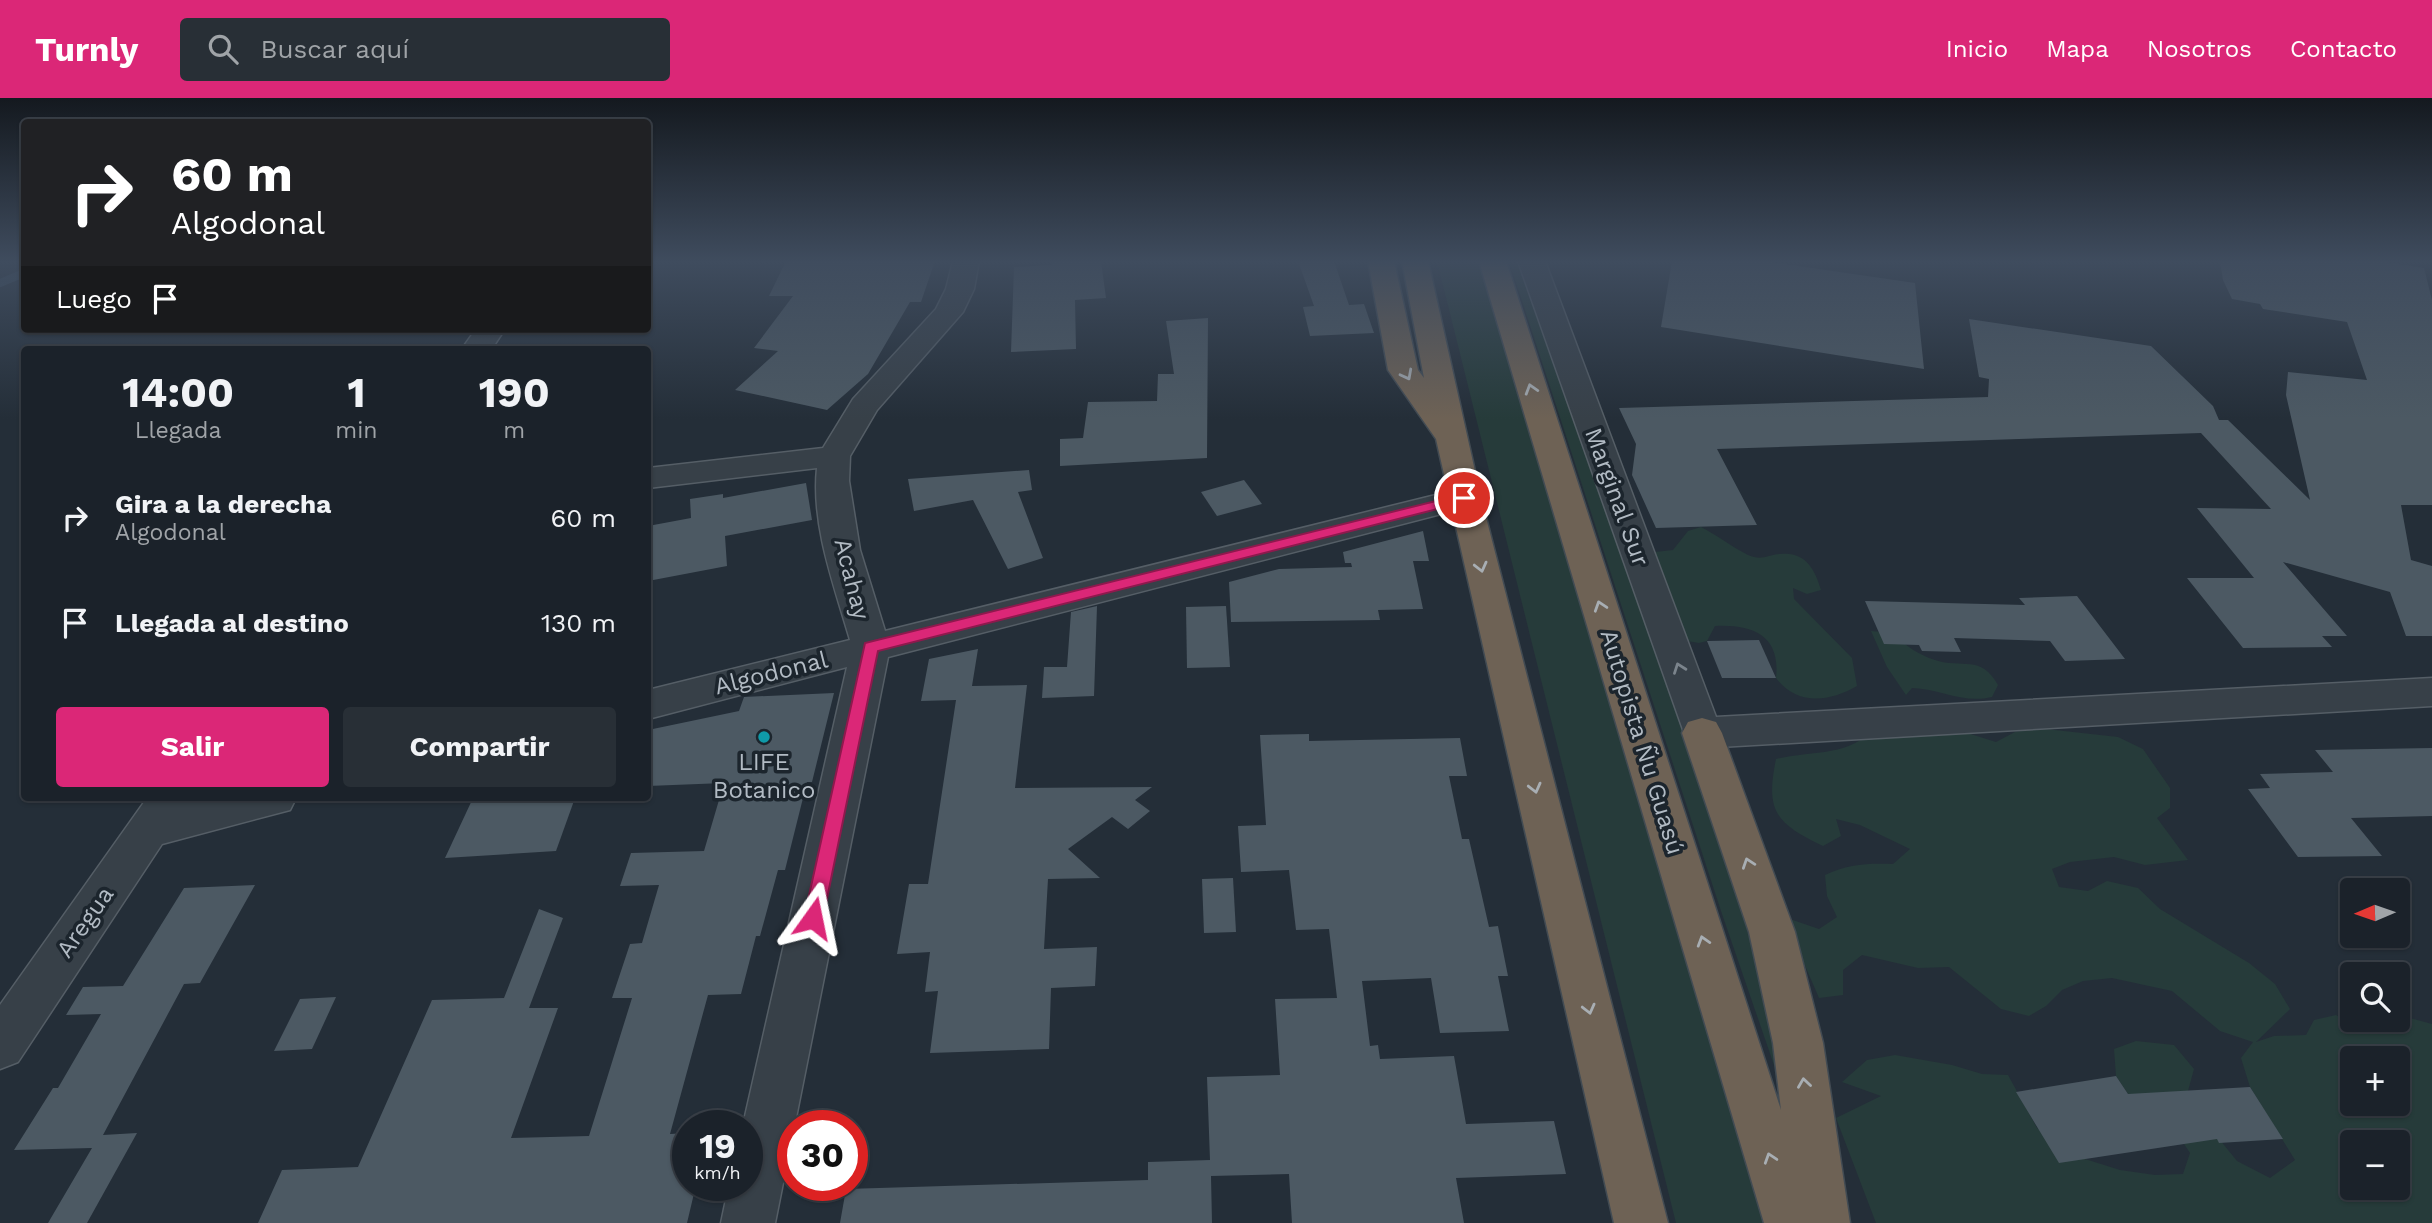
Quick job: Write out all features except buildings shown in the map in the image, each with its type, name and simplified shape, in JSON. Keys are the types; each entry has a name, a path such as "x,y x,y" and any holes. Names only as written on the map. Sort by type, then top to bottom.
{"highway":[{"path":"1392,314 1403,369 1454,442"},
{"path":"1426,314 1464,498 1641,1223"},
{"name":"Autopista Ñu Guasú","path":"1508,314 1791,1223"},
{"path":"1702,733 1773,933 1798,1043 1823,1223"}],"street":[{"name":"Acahay","path":"748,1223 871,647 842,550 832,481 834,456 864,405 948,314"},
{"name":"Marginal Sur","path":"1550,314 1702,733"},
{"path":"651,478 834,456"},
{"name":"Algodonal","path":"651,703 1464,498"},
{"path":"1702,733 2432,692"},
{"path":"159,814 253,801"},
{"name":"Aregua","path":"0,1046 159,814"}],"green space":[{"path":"1450,314 1499,314 1769,1223 1676,1223"},
{"path":"1526,314 1536,314 1733,873 1782,1068 1778,1071 1722,914"},
{"path":"1701,527 1753,557 1789,554 1808,563 1821,590 1807,594 1793,588 1794,599 1852,658 1857,686 1825,698 1803,697 1794,693 1776,678 1774,651 1769,642 1752,630 1741,627 1715,626 1707,641 1699,643 1676,639 1646,553 1673,550 1688,531"},
{"path":"1871,631 1893,633 1912,649 1935,660 1978,666 1992,675 1998,685 1992,697 1981,699 1912,688 1906,695 1887,667"},
{"path":"1877,725 1942,725 1996,742 2015,732 2037,728 2118,737 2143,749 2170,788 2170,808 2157,818 2188,860 2145,865 2114,857 2070,862 2052,869 2059,887 2088,891 2107,881 2138,888 2160,909 2249,963 2275,984 2290,1009 2256,1042 2274,1036 2306,1035 2314,1020 2336,1015 2340,1017 2340,1032 2410,1032 2410,1018 2432,1024 2432,1223 1876,1223 1836,1118 1881,1096 1842,1082 1867,1060 1895,1055 1952,1065 1982,1074 2008,1075 2037,1128 2085,1159 2120,1170 2155,1175 2183,1174 2190,1153 2168,1120 2130,1097 2116,1076 2114,1049 2136,1041 2174,1045 2194,1069 2188,1091 2211,1129 2237,1161 2270,1178 2295,1160 2250,1087 2241,1058 2253,1042 2220,1031 2172,991 2112,978 2083,981 2062,990 2046,1006 2029,1016 2001,1009 1949,967 1918,968 1862,955 1843,970 1843,995 1819,998 1784,917 1819,929 1837,917 1827,896 1825,875 1858,865 1893,864 1910,849 1860,825 1836,819 1841,836 1823,846 1807,838 1794,830 1778,814 1772,792 1773,777 1776,759 1830,751 1867,736"}],"place":[{"name":"LIFE Botanico","path":"764,737"}],"route":[{"path":"813,918 871,647 1464,498"}]}
